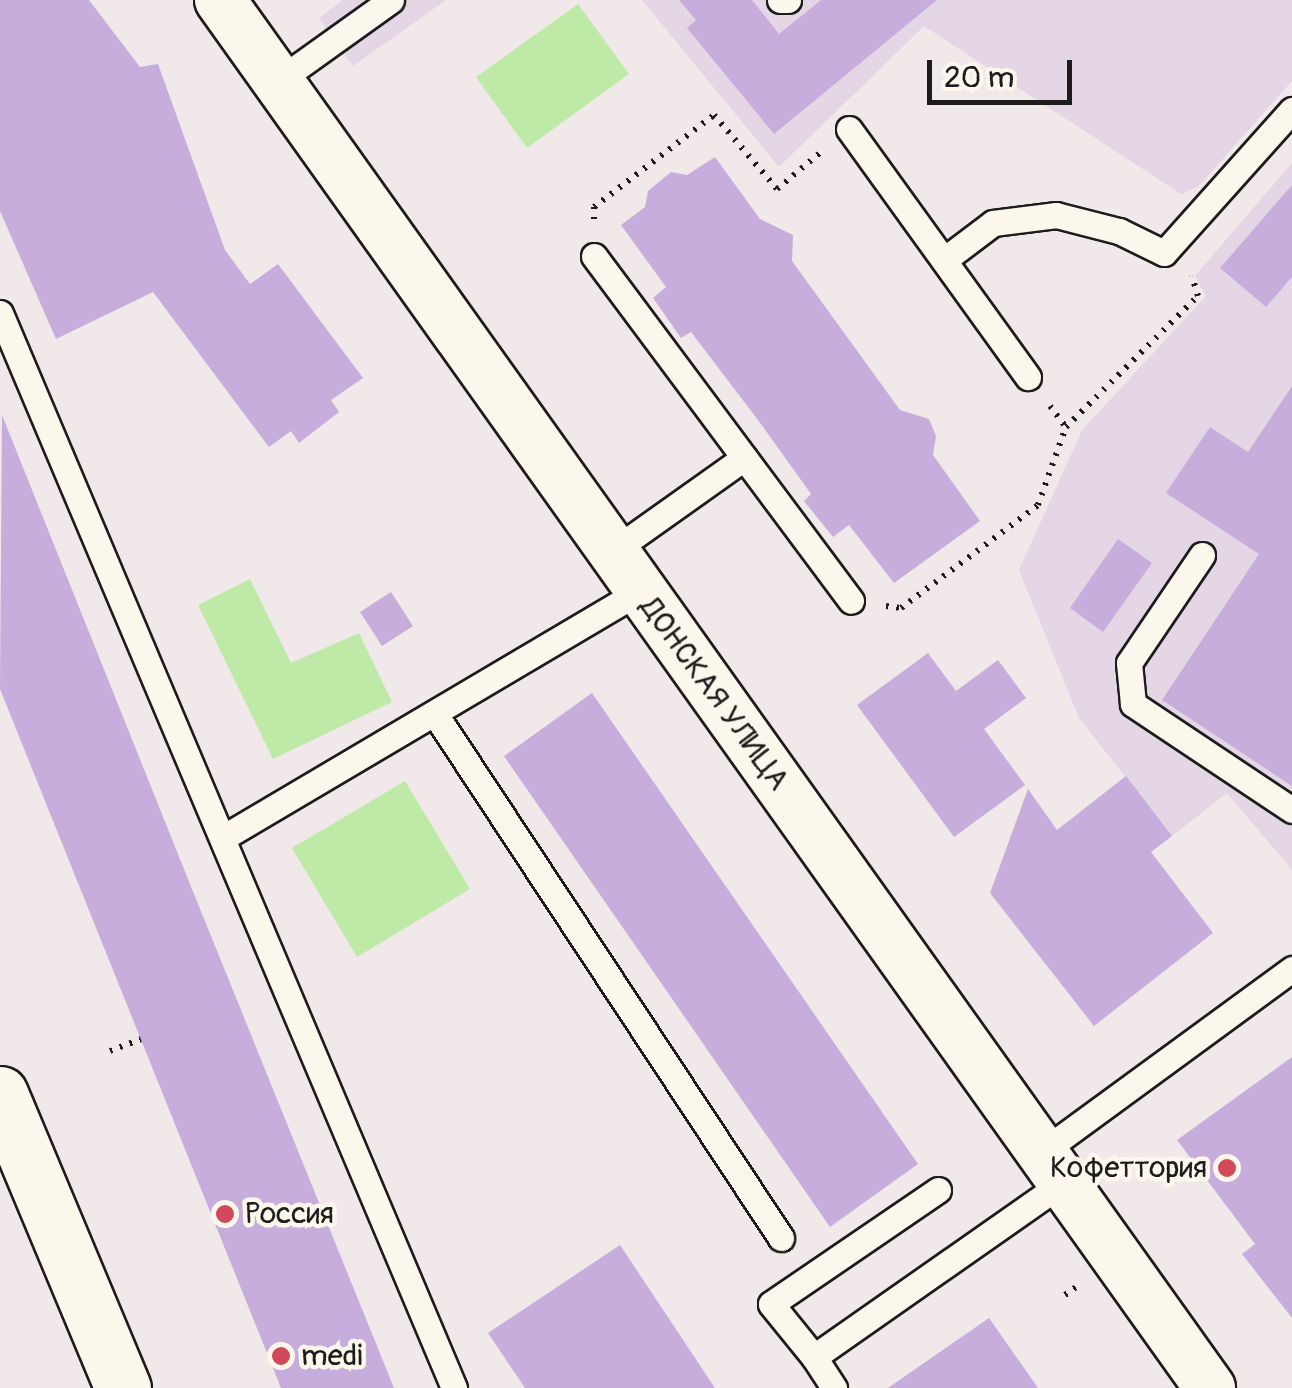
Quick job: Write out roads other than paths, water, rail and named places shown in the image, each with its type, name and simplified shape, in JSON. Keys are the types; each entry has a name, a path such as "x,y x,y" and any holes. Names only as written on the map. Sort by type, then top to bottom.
{"main road":[{"path":"0,1094 123,1388"}],"street":[{"name":"ДОНСКАЯ УЛИЦА","path":"220,0 1210,1388"}],"lane":[{"path":"278,81 391,0"},
{"path":"780,0 788,0"},
{"path":"944,260 993,223 1056,214 1119,231 1164,253 1292,110"},
{"path":"849,129 1028,377"},
{"path":"594,256 850,601"},
{"path":"0,313 226,836 454,1388"},
{"path":"612,551 744,458"},
{"path":"1202,555 1129,662 1134,704 1292,810"},
{"path":"226,836 640,591"},
{"path":"435,714 781,1238"},
{"path":"814,1357 1053,1167 1292,969"},
{"path":"834,1388 770,1304 938,1190"}],"place":[{"name":"Кофеттория","path":"1227,1168"},
{"name":"Россия","path":"225,1214"},
{"name":"medi","path":"281,1356"}]}
